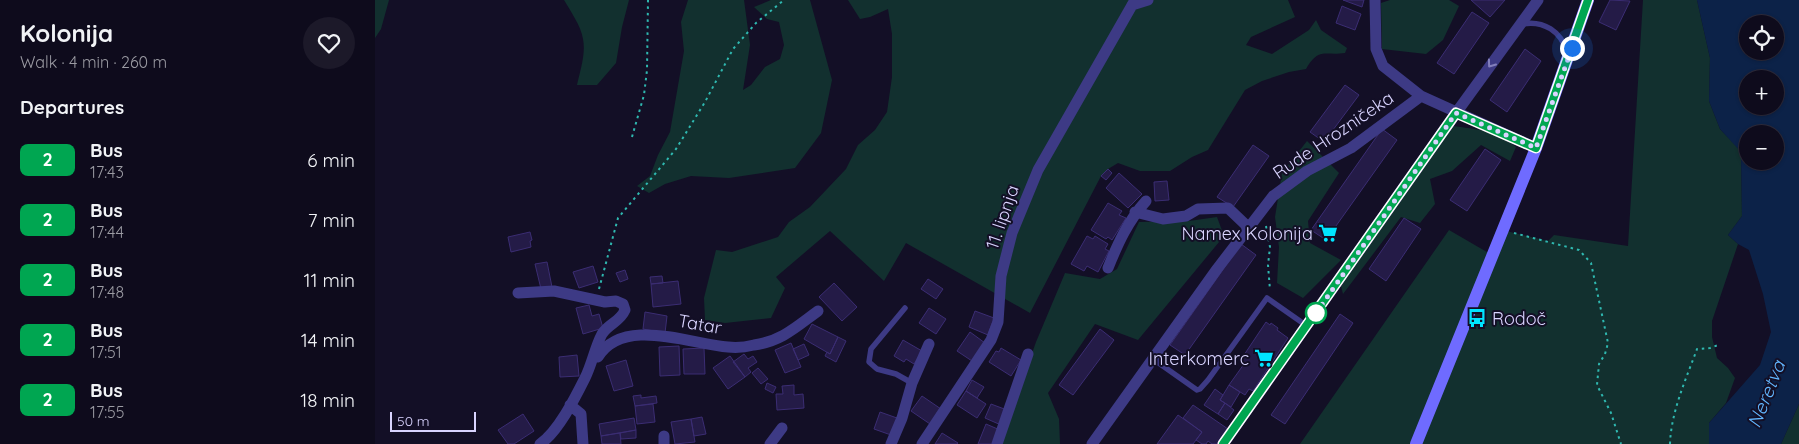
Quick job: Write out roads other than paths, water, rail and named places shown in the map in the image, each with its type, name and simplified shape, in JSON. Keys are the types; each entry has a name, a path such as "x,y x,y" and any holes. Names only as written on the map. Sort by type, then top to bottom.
{"main road":[{"path":"1416,444 1536,148 1588,0"}],"street":[{"name":"11. lipnja","path":"922,444 991,340 998,322 1001,276 1010,242 1038,170 1133,2 1148,0"},
{"name":"Rude Hrozničeka","path":"1375,0 1376,49 1383,66 1421,96 1536,148"},
{"path":"1223,444 1538,0"},
{"name":"Rude Hrozničeka","path":"1093,444 1217,269 1273,196 1307,171 1351,148 1421,96"},
{"path":"1109,268 1120,239 1135,212 1146,201"},
{"path":"1135,212 1163,218 1187,216 1198,209 1228,208 1249,228"},
{"name":"Tatar","path":"518,293 554,291 623,304 625,310 621,319 613,323 603,334 585,378"},
{"name":"Tatar","path":"539,444 550,436 601,351 610,343 624,338 659,335 729,347 755,345 779,339 818,311"},
{"path":"891,444 902,418 912,383 929,344"},
{"path":"997,444 1029,354"},
{"path":"570,405 581,414 583,444"},
{"path":"770,444 782,428"}],"lane":[{"path":"1520,25 1541,24 1555,31 1562,38 1569,58"},
{"path":"1153,359 1197,390 1201,388 1267,298 1307,326"},
{"path":"905,308 871,349 869,362 877,369 896,374 912,383"}],"water":[{"name":"Neretva","path":"1697,0 1799,0 1799,404 1781,444 1709,444 1709,423 1760,365 1771,332 1763,294 1749,250 1738,244 1728,235 1742,216 1741,170 1784,170 1784,125 1739,125 1739,150 1720,129 1709,101 1710,58"}],"place":[{"name":"Namex Kolonija","path":"1328,233"},
{"name":"Rodoč","path":"1477,318"},
{"name":"Interkomerc","path":"1264,358"}]}
